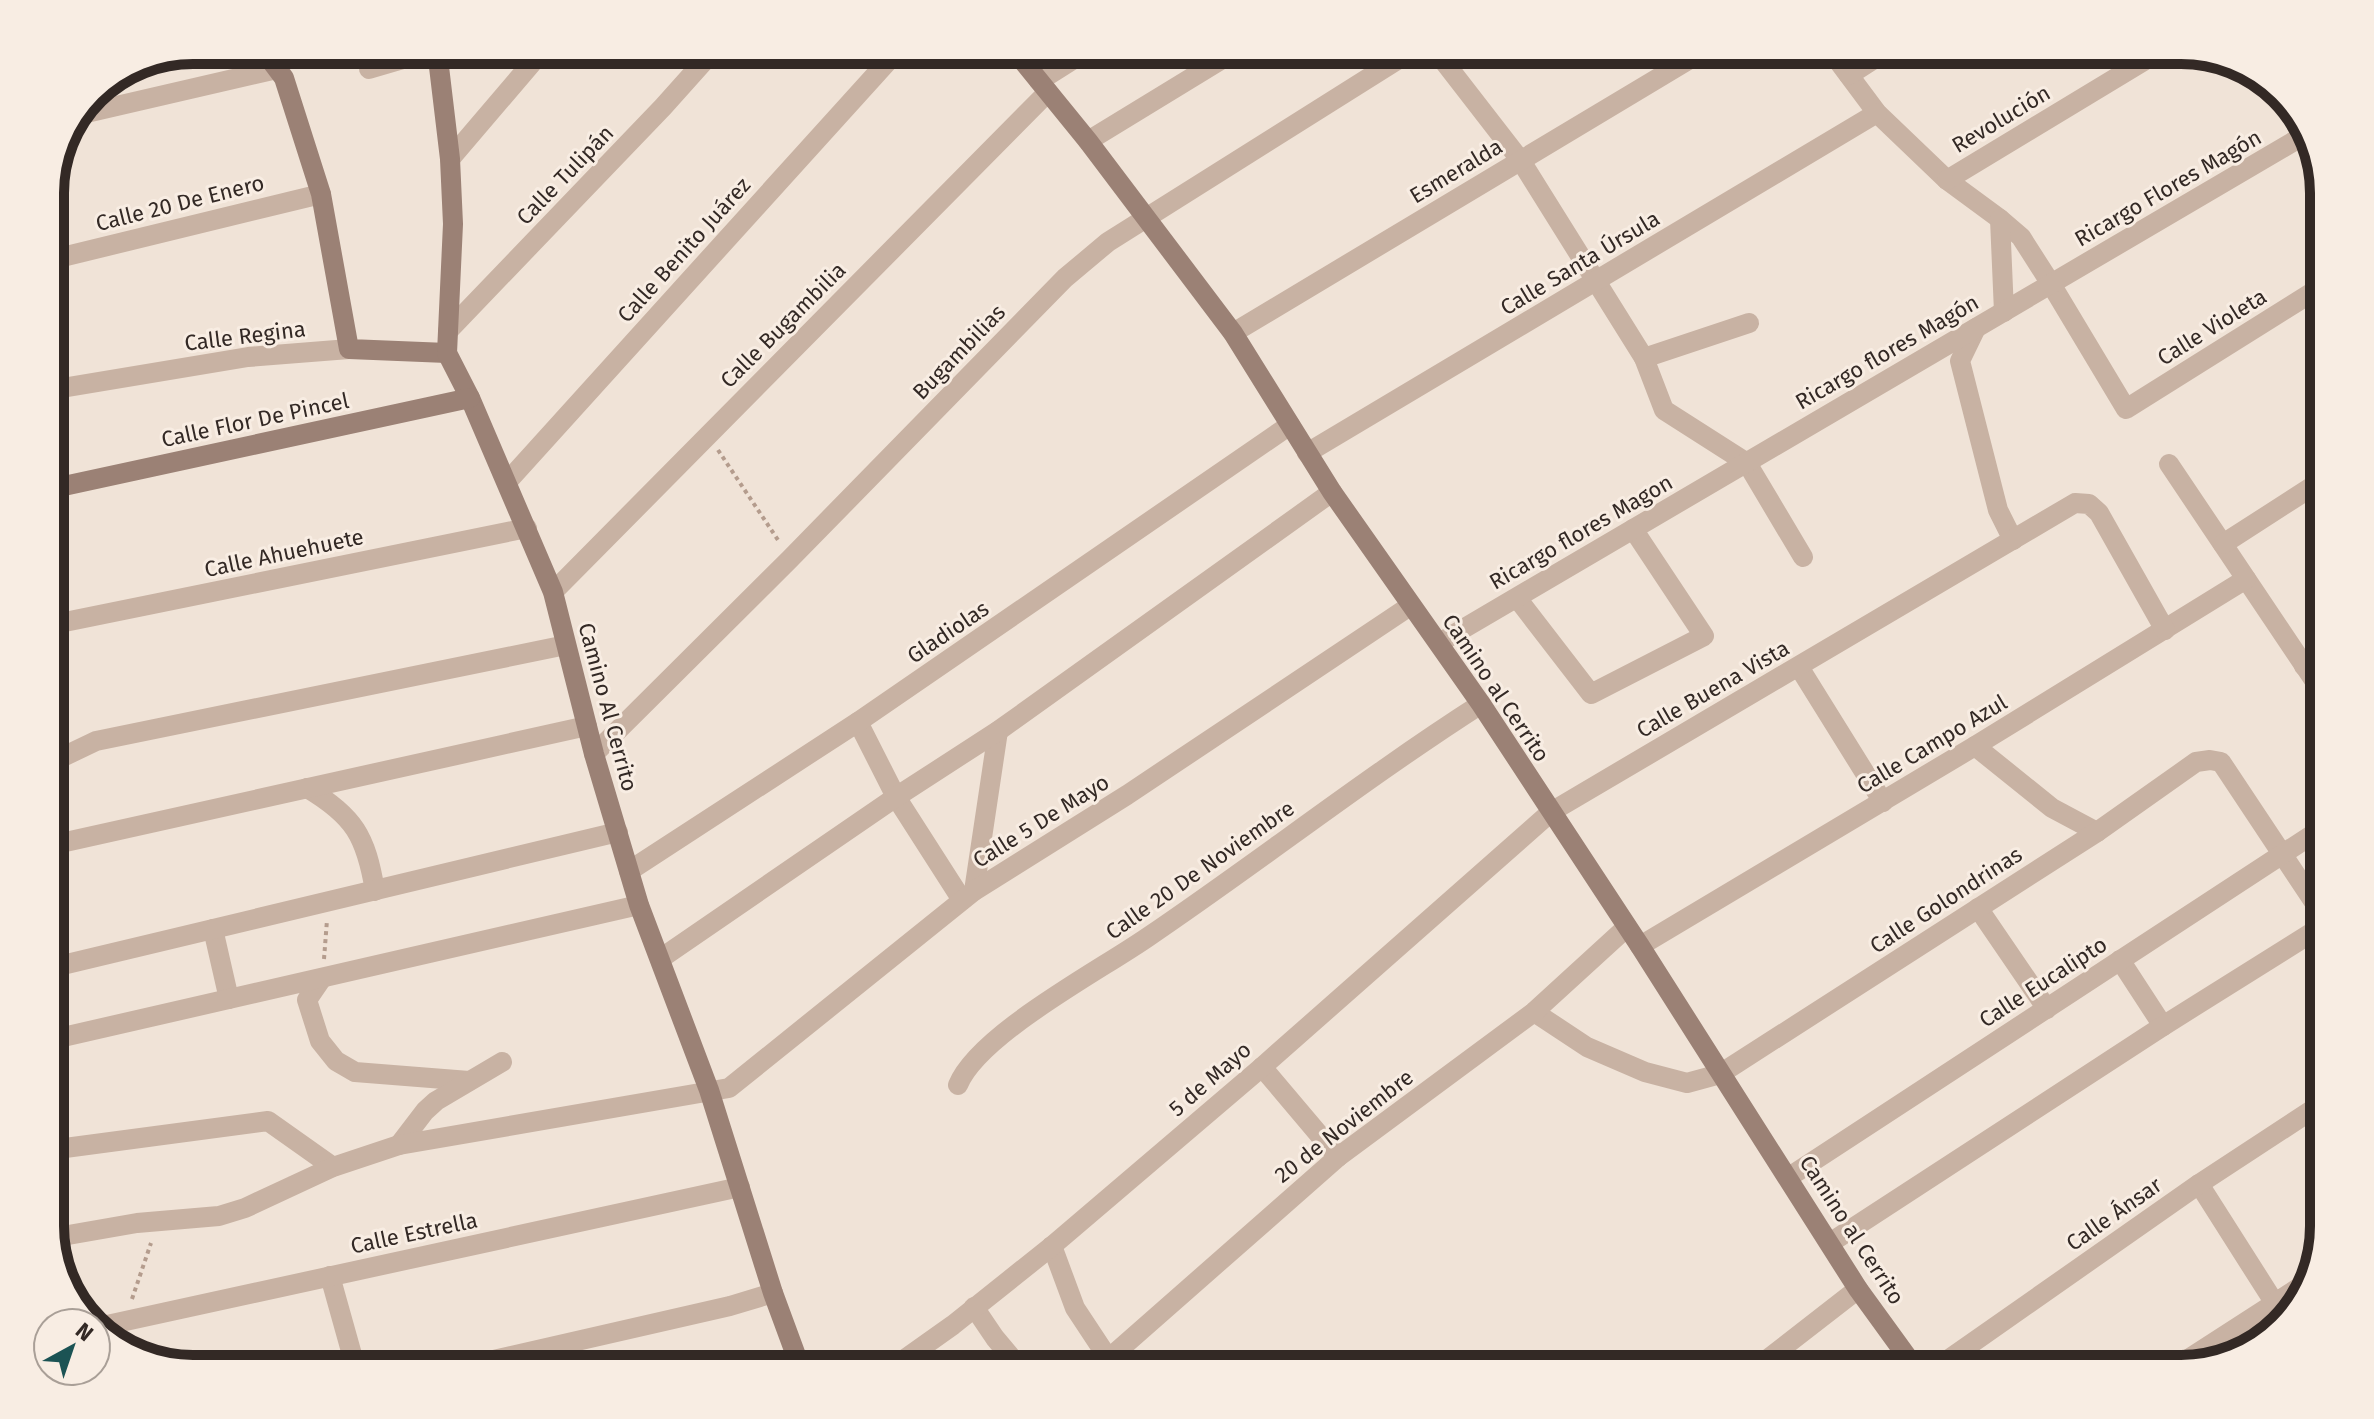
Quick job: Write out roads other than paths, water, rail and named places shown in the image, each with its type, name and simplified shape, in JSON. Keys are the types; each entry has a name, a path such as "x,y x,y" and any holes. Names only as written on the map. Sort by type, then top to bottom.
{"main road":[{"path":"273,64 284,78 321,194 349,349"},
{"name":"Camino Al Cerrito","path":"438,64 450,159 453,224 447,353 470,398 553,592 594,754 639,905 709,1090 796,1355"},
{"name":"Camino al Cerrito","path":"1025,64 1088,141 1233,333 1332,492 1481,704 1789,1177 1858,1289 1906,1355"},
{"name":"Calle Regina","path":"349,349 447,353"},
{"name":"Calle Flor De Pincel","path":"64,486 470,398"}],"street":[{"path":"369,69 387,64"},
{"path":"450,159 531,64"},
{"name":"Calle Tulipán","path":"448,331 701,64"},
{"name":"Calle Benito Juárez","path":"507,482 885,64"},
{"name":"Calle Bugambilia","path":"553,592 1044,87 1071,64"},
{"path":"1088,141 1214,64"},
{"name":"Bugambilias","path":"594,754 1065,278 1108,242 1391,64"},
{"path":"1446,64 1521,161 1644,358 1664,410 1747,463 1803,557"},
{"name":"Esmeralda","path":"1233,333 1682,64"},
{"path":"1841,64 1877,113 1947,180 2021,237 2051,284"},
{"path":"1849,75 1866,64"},
{"name":"Revolución","path":"1947,180 2139,64"},
{"path":"94,111 277,69"},
{"name":"Calle Santa Úrsula","path":"1307,453 1877,113"},
{"name":"Ricargo Flores Magón","path":"2051,284 2298,139"},
{"name":"Calle 20 De Enero","path":"64,257 321,194"},
{"path":"2000,219 2004,312"},
{"name":"Ricargo flores Magón","path":"1747,463 2051,284"},
{"name":"Calle Violeta","path":"2051,284 2126,409 2310,294"},
{"path":"1644,358 1749,323"},
{"path":"1976,328 1960,361 1998,510 2013,540"},
{"name":"Calle Regina","path":"64,388 248,357 349,349"},
{"name":"Gladiolas","path":"629,871 858,722 1290,425"},
{"name":"Ricargo flores Magon","path":"1439,643 1747,463"},
{"path":"2169,464 2310,675"},
{"path":"2223,544 2310,488"},
{"path":"660,959 998,731 1332,492"},
{"name":"Calle Buena Vista","path":"1551,812 2075,503 2089,504 2099,513 2165,630"},
{"name":"Calle Ahuehuete","path":"64,622 527,528"},
{"path":"1517,598 1591,694 1704,636 1633,529"},
{"name":"Calle Campo Azul","path":"1640,946 1883,802 2246,579"},
{"name":"Calle 5 De Mayo","path":"64,1236 137,1223 219,1216 245,1208 333,1167 399,1145 729,1088 968,896 1127,795 1410,606"},
{"path":"64,756 96,741 566,645"},
{"path":"2304,666 2310,662"},
{"path":"1799,667 1883,802"},
{"name":"Calle 20 De Noviembre","path":"958,1085 962,1074 1000,1035 1148,937 1420,743 1481,704"},
{"path":"858,722 896,797 968,896"},
{"path":"64,842 587,726"},
{"path":"968,896 998,731"},
{"path":"1975,746 2052,808 2097,832"},
{"name":"Calle Golondrinas","path":"1720,1074 2097,832 2196,762 2221,762 2283,853"},
{"path":"307,788 337,805 356,830 370,861 375,891"},
{"name":"5 de Mayo","path":"910,1355 1052,1246 1262,1067 1551,812"},
{"path":"64,965 618,832"},
{"name":"Calle Eucalipto","path":"1789,1177 2310,836"},
{"path":"2283,853 2310,895"},
{"path":"64,1037 639,905"},
{"path":"1978,908 2047,1009"},
{"name":"20 de Noviembre","path":"1112,1355 1338,1157 1534,1012 1627,927"},
{"path":"213,929 229,999"},
{"path":"1830,1243 2310,934"},
{"path":"2120,960 2163,1026"},
{"path":"322,978 307,1000 320,1041 336,1061 355,1072 469,1081"},
{"path":"1534,1012 1587,1047 1645,1072 1687,1083 1720,1074"},
{"path":"399,1145 425,1111 502,1062"},
{"path":"1262,1067 1338,1157"},
{"name":"Calle Ánsar","path":"1955,1355 2199,1184 2310,1111"},
{"path":"64,1148 268,1121 333,1167"},
{"path":"2199,1184 2274,1302"},
{"name":"Calle Estrella","path":"112,1324 740,1187"},
{"path":"1052,1246 1075,1308 1098,1355"},
{"path":"330,1276 352,1355"},
{"path":"1773,1355 1858,1289"},
{"path":"2195,1354 2292,1291"},
{"path":"515,1355 730,1306 773,1293"},
{"path":"974,1307 1009,1355"}]}
